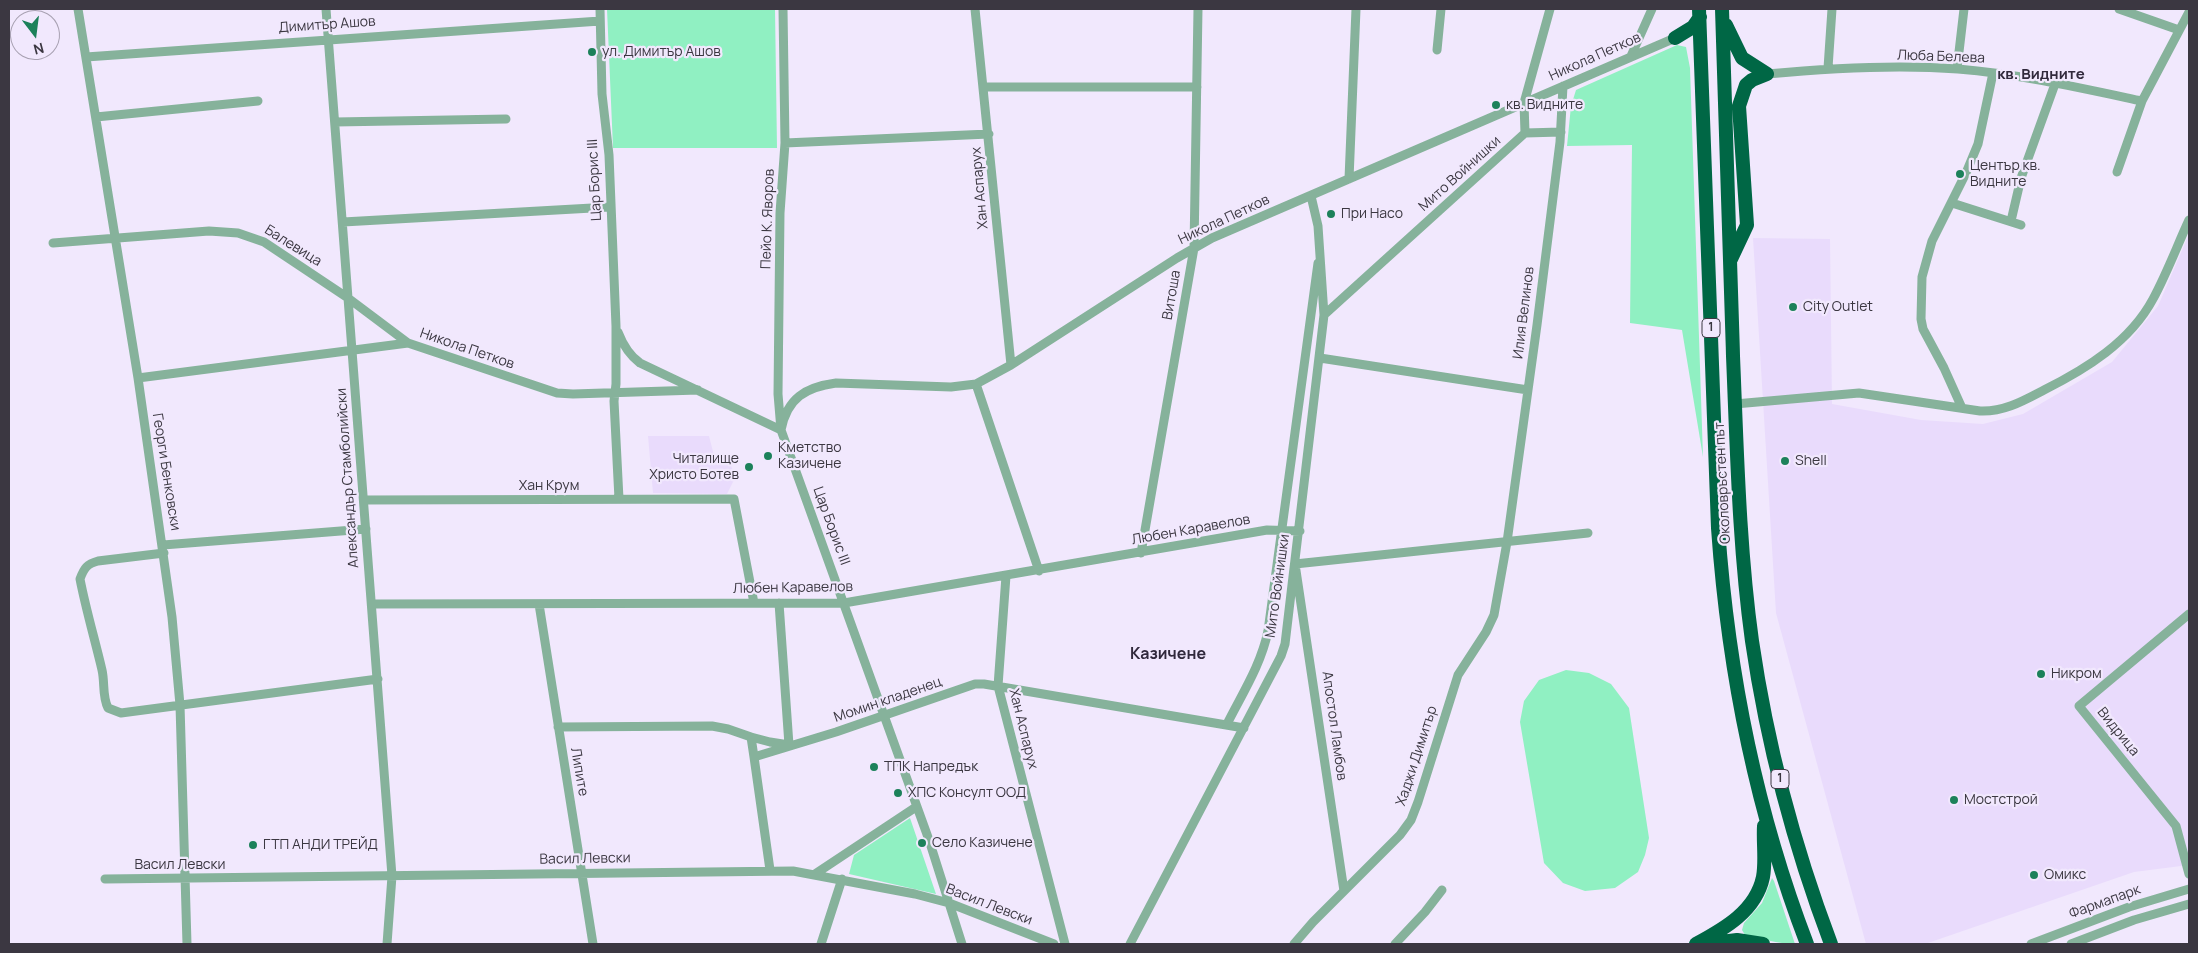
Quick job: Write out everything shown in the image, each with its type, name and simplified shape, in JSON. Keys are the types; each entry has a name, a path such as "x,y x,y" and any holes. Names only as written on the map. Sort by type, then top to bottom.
{"highway":[{"path":"1722,12 1742,58 1767,74"},
{"name":"Околовръстен път","path":"1722,12 1735,404 1743,566 1757,672 1769,732 1790,821 1809,885 1831,944"},
{"path":"1675,38 1694,26 1699,13"},
{"name":"Околовръстен път","path":"1699,13 1702,53 1713,406 1721,567 1735,676 1764,810 1776,857 1807,944"},
{"path":"1675,38 1691,43 1702,53"},
{"path":"1730,260 1747,225 1739,106 1746,86 1752,80 1767,74"},
{"path":"1696,944 1732,923 1745,911 1755,897 1763,877 1764,810"},
{"path":"1702,944 1737,940 1755,941 1763,944"}],"street":[{"name":"Георги Бенковски","path":"78,9 138,378 163,549 178,671 187,944"},
{"name":"Александър Стамболийски","path":"326,9 392,876 387,944"},
{"name":"Цар Борис III","path":"600,9 602,94 609,156 616,326 615,393 619,499"},
{"name":"Пейо К. Яворов","path":"781,430 778,394 780,223 785,142 783,9"},
{"name":"Хан Аспарух","path":"975,9 1011,365"},
{"name":"Витоша","path":"1141,553 1194,248 1198,9"},
{"path":"1349,179 1356,9"},
{"path":"1437,50 1441,9"},
{"path":"1550,9 1524,103 1525,133 1561,132"},
{"path":"1632,56 1652,9"},
{"path":"1828,68 1832,9"},
{"path":"1956,69 1964,9"},
{"path":"2120,9 2179,30"},
{"path":"2117,172 2142,101 2189,12"},
{"name":"Димитър Ашов","path":"86,57 600,21"},
{"name":"Никола Петков","path":"781,430 783,420 791,403 806,392 826,384 950,387 976,384 1011,365 1194,248 1675,38"},
{"name":"Люба Белева","path":"1767,74 1828,68 1956,69 1993,73 2142,101"},
{"path":"1962,408 1944,368 1923,329 1921,319 1922,277 1932,241 1952,203 1978,144 1993,73"},
{"path":"2012,220 2021,178 2055,84"},
{"name":"Илия Велинов","path":"1506,542 1528,390 1561,132 1563,86"},
{"path":"984,87 1197,87"},
{"path":"96,117 258,101"},
{"path":"335,122 506,119"},
{"name":"Мито Войнишки","path":"1324,315 1525,133"},
{"path":"785,142 989,134"},
{"name":"Мито Войнишки","path":"1130,944 1244,728 1285,644 1300,531 1324,315 1318,226 1311,196"},
{"path":"1952,203 2012,220 2021,225"},
{"path":"342,222 610,206"},
{"path":"1735,404 1859,393 1980,411 2007,408 2080,370 2123,338 2139,321 2152,300 2189,220"},
{"name":"Балевица","path":"53,243 209,231 238,232 264,242 348,298 408,343"},
{"name":"Мито Войнишки","path":"1227,724 1265,648 1320,251"},
{"path":"616,326 626,348 636,360 650,369 781,430"},
{"name":"Никола Петков","path":"138,378 408,343 557,393 698,390"},
{"path":"1320,358 1528,390"},
{"path":"976,384 1040,571"},
{"name":"Цар Борис III","path":"781,430 916,807 962,944"},
{"name":"Хан Крум","path":"364,500 734,499 754,603"},
{"path":"366,530 163,549 89,564 83,571 80,579 92,637 103,673 105,702 108,708 114,711 121,712 180,705 378,679"},
{"name":"Любен Каравелов","path":"372,604 844,603 1040,571 1267,530 1300,531"},
{"path":"1296,564 1588,533"},
{"name":"Хаджи Димитър","path":"1294,944 1400,835 1411,820 1458,675 1486,632 1494,615 1506,542"},
{"name":"Апостол Ламбов","path":"1296,564 1344,891"},
{"name":"Хан Аспарух","path":"1006,576 998,686 1065,944"},
{"path":"558,727 696,725 728,729 770,742 790,745 780,603"},
{"name":"Липите","path":"539,604 593,944"},
{"name":"Видрица","path":"2189,614 2079,706 2176,826 2189,874"},
{"name":"Момин кладенец","path":"754,756 883,716 975,684 998,686 1244,728"},
{"path":"751,737 770,870"},
{"path":"815,874 916,807"},
{"name":"Васил Левски","path":"105,879 770,870 815,874 915,894 949,903 1054,944"},
{"path":"821,944 842,879"},
{"path":"1395,944 1425,912 1442,890"},
{"name":"Фармапарк","path":"2031,944 2129,907 2189,890"},
{"name":"Фармапарк","path":"2072,944 2134,920 2189,904"}],"shaded area":[{"path":"2189,234 2189,865 2134,872 1925,944 1866,944 1776,613 1753,238 1830,239 1832,404 1921,420 1983,424 2023,414 2112,362 2158,306"},
{"path":"648,436 709,436 716,463 730,462 735,478 727,494 653,493"}],"green space":[{"path":"607,9 775,9 777,148 613,148"},
{"path":"1677,45 1686,47 1690,68 1703,457 1682,330 1630,323 1632,145 1567,146 1571,106 1576,90"},
{"path":"1566,670 1589,673 1611,684 1629,708 1649,838 1638,872 1615,888 1585,891 1563,883 1544,863 1520,722 1524,701 1539,680"},
{"path":"910,818 936,894 849,874 854,855"},
{"path":"1772,878 1795,944 1745,935 1742,930 1744,923 1762,903"}],"place":[{"name":"ул. Димитър Ашов","path":"592,52"},
{"name":"кв. Видните","path":"1496,105"},
{"name":"Център кв. Видните","path":"1960,174"},
{"name":"При Насо","path":"1331,214"},
{"name":"City Outlet","path":"1793,307"},
{"name":"Кметство Казичене","path":"768,456"},
{"name":"Shell","path":"1785,461"},
{"name":"Читалище Христо Ботев","path":"749,467"},
{"name":"Никром","path":"2041,674"},
{"name":"ТПК Напредък","path":"874,767"},
{"name":"ХПС Консулт ООД","path":"898,793"},
{"name":"Мостстрой","path":"1954,800"},
{"name":"Село Казичене","path":"922,843"},
{"name":"ГТП АНДИ ТРЕЙД","path":"253,845"},
{"name":"Омикс","path":"2034,875"}],"district":[{"name":"кв. Видните","path":"2041,75"},
{"name":"Казичене","path":"1168,655"}]}
